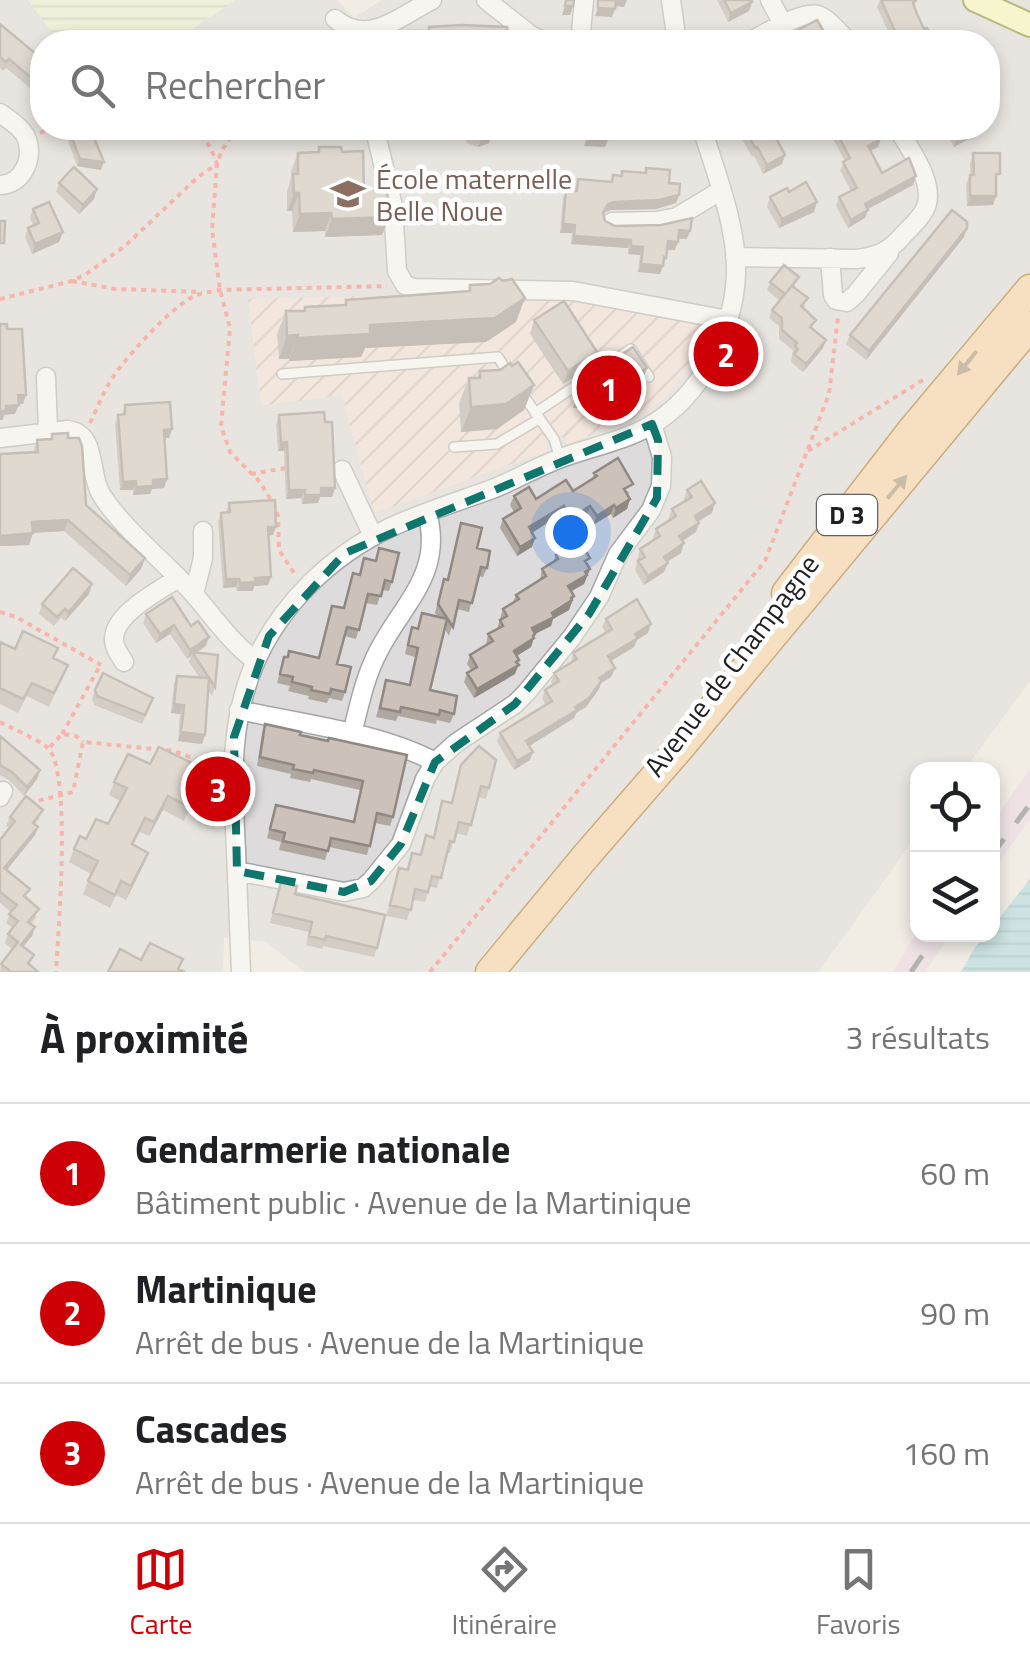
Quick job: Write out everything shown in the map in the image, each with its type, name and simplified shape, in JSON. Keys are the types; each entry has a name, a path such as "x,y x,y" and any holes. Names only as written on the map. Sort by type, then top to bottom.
{"main road":[{"name":"Avenue de Champagne","path":"585,856 899,446 1030,289"},
{"name":"D 3","path":"490,972 1030,326"}],"street":[{"path":"335,19 352,30 373,30 432,0"},
{"path":"486,0 524,30"},
{"path":"581,30 584,0"},
{"path":"671,0 675,30"},
{"path":"770,0 783,24"},
{"path":"975,0 1030,26"},
{"path":"772,30 816,7 837,30"},
{"path":"0,113 26,136 29,154 19,180 0,185"},
{"path":"377,140 393,206 397,271 406,285 573,292 728,320"},
{"path":"241,972 232,773 234,737 239,710 269,636 306,588 346,553 374,536 560,458 628,436 676,406 703,374 724,336 734,294 734,239 705,140"},
{"path":"830,258 833,295 840,302 847,302 921,216 928,197 925,179 904,140"},
{"path":"612,222 677,218 720,191"},
{"path":"736,256 862,258 892,248"},
{"path":"46,377 48,432"},
{"path":"237,870 344,892 362,888 371,881 401,844 435,762 456,743 515,704 589,614 618,554 651,510 661,486 662,457 652,424"},
{"path":"0,438 68,430 83,436 104,499 256,662"},
{"path":"342,470 374,536"},
{"path":"352,734 362,693 379,650 424,577 430,549 427,513"},
{"path":"194,594 204,558 203,531"},
{"path":"124,662 114,641 120,620 178,578"},
{"path":"239,710 352,734 415,752 435,762"}],"lane":[{"path":"454,447 496,444 631,349 649,377"},
{"path":"595,352 604,366"},
{"path":"282,374 498,357 554,439 560,458"}],"path":[{"path":"206,140 217,164"},
{"path":"228,140 217,164 212,229 220,290 230,328 221,426 230,452 260,482 274,505 279,550 306,588"},
{"path":"0,298 72,281 125,246 217,164"},
{"path":"72,281 115,289 205,292 406,285"},
{"path":"83,436 120,368 168,315 205,292"},
{"path":"430,972 764,562 830,394 840,302"},
{"path":"808,451 922,381"},
{"path":"252,474 286,468"},
{"path":"0,612 16,617 101,665"},
{"path":"48,748 62,734 114,641"},
{"path":"0,722 48,748 54,760 63,830 56,972"},
{"path":"62,734 76,736 83,742 174,751 232,773"},
{"path":"2,794 28,803 73,792 83,742"}],"highlighted area":[{"path":"652,424 658,440 657,498 589,614 515,704 435,762 401,844 371,881 344,892 237,871 234,737 269,636 345,553"}],"shaded area":[{"path":"0,0 28,0 50,30 30,30 30,140 1000,140 1000,30 190,30 236,0 337,0 354,18 382,0 1030,0 1030,681 970,762 910,762 910,845 818,972 304,972 266,942 224,937 223,972 0,972"},
{"path":"500,293 582,299 712,323 701,354 666,397 643,415 567,444 562,435 546,442 548,451 374,513 342,395 261,406 248,299"},
{"path":"1030,769 1030,819 1000,861 1000,811"},
{"path":"911,942 945,942 925,972 893,972"}],"green space":[{"path":"28,0 236,0 190,30 50,30"}],"water":[{"path":"1030,879 1030,972 961,972 980,942 1000,942 1000,917"}],"building":[{"path":"598,0 616,0 615,9 598,8"},
{"path":"724,0 752,0 752,2 731,13"},
{"path":"881,0 916,0 913,3 917,14 928,30 895,30"},
{"path":"817,20 823,30 799,30"},
{"path":"0,24 30,49 30,77 9,59 6,62 0,57"},
{"path":"462,25 507,30 429,30"},
{"path":"73,140 95,140 104,162 80,159"},
{"path":"751,140 777,140 785,155 767,165"},
{"path":"840,140 879,140 868,146 882,173 909,158 916,176 865,204 868,210 851,220 839,197 857,188 843,162 850,158"},
{"path":"319,147 363,151 364,189 387,189 389,217 332,219 331,213 300,214 293,174 298,174 298,153 319,152"},
{"path":"973,153 1000,153 996,196 970,196"},
{"path":"74,167 97,189 83,205 59,183"},
{"path":"646,168 670,170 669,183 680,184 679,195 614,202 603,213 605,221 615,226 661,225 692,218 690,231 679,230 678,242 668,241 663,266 641,264 643,247 631,246 631,240 574,236 575,225 563,224 566,190 577,191 578,179 612,182 613,175 622,176 622,171 646,173"},
{"path":"806,182 817,202 782,219 770,197"},
{"path":"49,202 63,232 35,244 28,228 39,223 33,209"},
{"path":"952,210 967,222 967,228 869,351 850,335"},
{"path":"0,221 5,221 4,243 0,243"},
{"path":"784,265 799,277 785,294 770,282"},
{"path":"499,278 512,279 525,298 495,318 370,325 370,334 287,336 286,311 346,305 346,300 470,291 470,285 490,284"},
{"path":"792,286 808,298 801,306 816,320 810,327 826,340 806,364 794,354 797,343 782,330 782,318 772,310"},
{"path":"564,301 597,352 568,371 534,320"},
{"path":"0,324 7,324 7,329 22,329 26,395 18,395 19,405 6,406 6,411 0,411"},
{"path":"633,347 647,368 593,404 588,395 577,395 579,383"},
{"path":"518,362 534,385 506,404 471,407 469,378 480,378 480,371 500,370"},
{"path":"170,402 172,429 164,430 167,479 153,480 153,486 136,487 136,481 123,482 118,415 125,414 125,405"},
{"path":"324,412 325,422 332,422 335,488 321,488 321,495 289,490 287,442 281,443 279,415"},
{"path":"68,433 68,438 79,438 82,446 86,505 145,558 130,575 68,520 32,522 33,533 0,536 0,454 38,452 37,440"},
{"path":"618,458 633,484 624,489 630,499 597,516 590,506 571,518 564,506 529,527 535,538 520,547 503,519 521,508 514,496 529,487 536,499 566,480 573,491"},
{"path":"701,481 715,503 695,516 699,523 679,536 684,543 664,557 668,563 648,576 638,561 645,557 640,549 660,536 656,529 676,516 672,509 692,497 687,490"},
{"path":"275,500 276,527 268,527 271,577 240,583 239,579 226,579 221,513 230,512 229,503"},
{"path":"461,523 482,528 477,548 490,551 487,568 481,567 472,603 459,600 453,627 438,604 444,579 448,580"},
{"path":"579,540 590,558 585,561 590,569 568,586 574,596 572,600 552,613 554,617 532,628 534,638 514,651 519,665 477,689 467,673 477,667 470,655 493,641 488,634 503,626 500,620 507,616 503,609 519,599 516,595 546,576 542,569"},
{"path":"379,548 399,553 392,582 385,580 381,596 368,594 359,630 347,627 337,664 351,667 345,692 311,690 312,687 292,682 293,677 280,674 289,651 319,658 332,606 344,608 353,573 360,575 364,558 376,561"},
{"path":"73,568 92,584 69,612 65,609 57,617 42,604"},
{"path":"172,597 191,626 198,621 209,637 190,650 174,625 160,634 146,614"},
{"path":"637,599 651,624 635,634 638,638 608,656 615,668 599,678 602,680 589,698 575,707 577,710 526,741 533,752 517,761 500,733 552,701 545,690 559,681 554,673 577,659 573,653 612,629 606,619"},
{"path":"422,613 447,619 430,690 457,696 454,714 380,708 386,680 410,685 418,648 408,645 412,627 418,629"},
{"path":"23,631 58,648 53,658 68,665 54,693 32,683 23,699 0,688 0,642 15,649"},
{"path":"192,652 218,655 215,687"},
{"path":"103,673 153,698 145,715 97,696 95,690"},
{"path":"177,676 209,678 205,735 181,732 184,705 174,704"},
{"path":"265,724 301,732 300,735 407,755 393,817 377,813 370,846 331,838 328,851 283,841 285,833 270,829 276,805 354,822 363,781 293,769 294,765 260,757"},
{"path":"0,736 40,770 27,787 0,765"},
{"path":"479,746 496,760 489,788 481,786 471,825 459,822 441,878 432,876 428,892 415,889 411,910 390,905 399,868 408,870 412,853 421,855 426,835 434,838 442,801 452,803 461,765"},
{"path":"159,747 192,763 188,772 202,779 189,807 168,796 154,822 145,818 132,844 148,853 131,886 121,881 115,895 88,881 98,861 74,849 80,836 86,839 96,819 108,824 127,788 114,782 128,754 150,764"},
{"path":"26,796 43,810 33,823 38,827 4,868 30,889 24,896 39,909 28,922 35,927 21,945 34,955 28,963 38,972 11,972 1,964 18,942 8,934 18,921 9,914 17,905 0,892 0,840 15,821 10,817"},
{"path":"281,882 297,886 295,894 385,915 377,948 309,936 312,922 273,913"},
{"path":"150,943 183,959 178,969 185,972 108,972 120,949 141,960"}],"railway":[{"path":"994,852 1030,804"},
{"path":"911,972 932,942"}],"place":[{"name":"École maternelle Belle Noue","path":"348,194"},
{"name":"Martinique","path":"726,354"},
{"name":"Gendarmerie nationale","path":"609,388"},
{"name":"Cascades","path":"218,789"}]}
